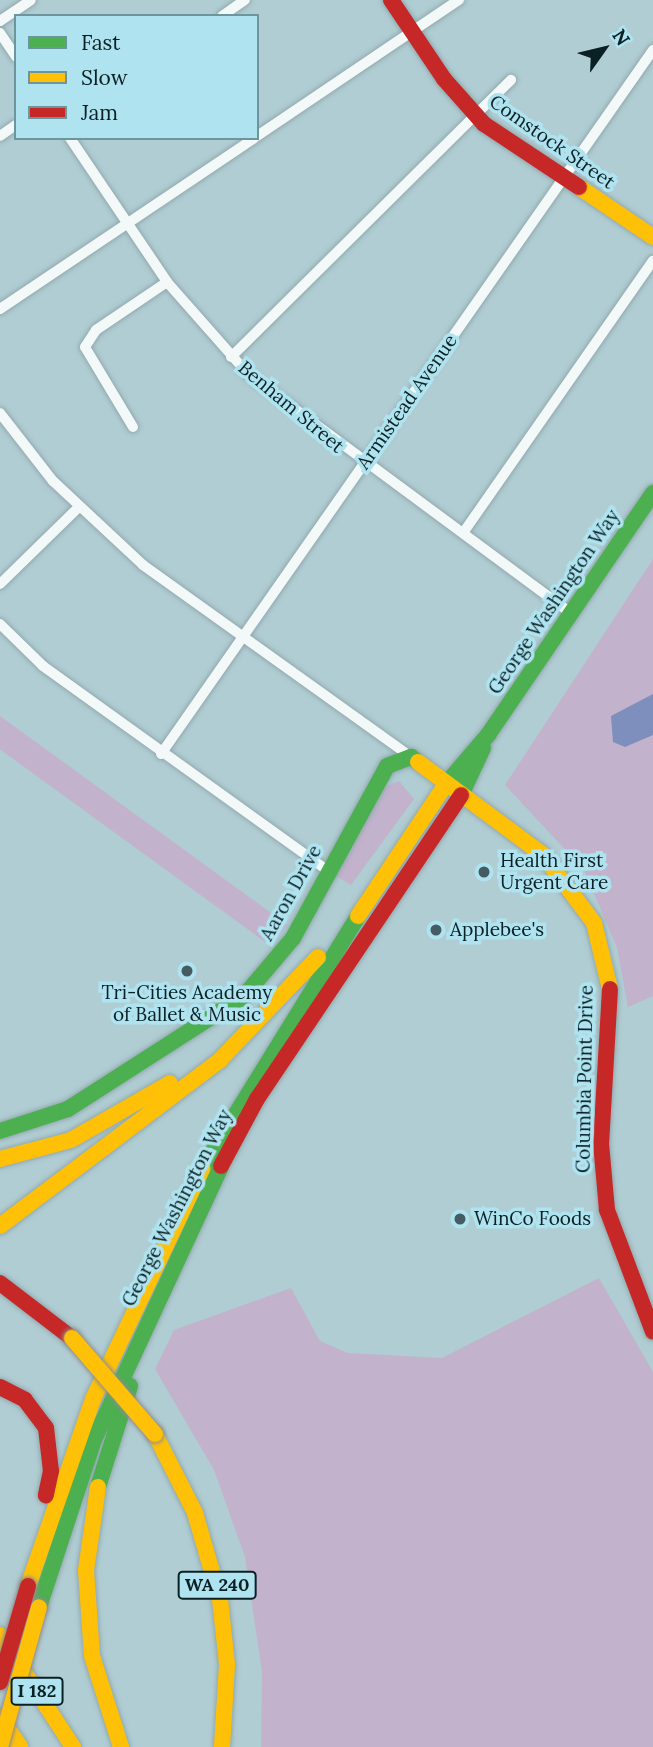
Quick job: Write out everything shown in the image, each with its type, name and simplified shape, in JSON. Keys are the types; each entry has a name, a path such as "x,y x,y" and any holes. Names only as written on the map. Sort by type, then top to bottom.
{"main road":[{"name":"Comstock Street","path":"391,0 476,116 653,237"},
{"name":"George Washington Way","path":"0,1682 28,1584 93,1399 158,1253 247,1088 370,896 446,784 488,735 653,493"},
{"name":"George Washington Way","path":"3,1747 39,1607 94,1440 199,1206 257,1099 461,795 488,735"},
{"path":"411,757 446,784"},
{"name":"Aaron Drive","path":"0,1131 68,1109 229,1009 286,948 387,766 411,757"},
{"name":"Columbia Point Drive","path":"446,784 542,855 594,923 611,994 601,1143 607,1210 623,1266 653,1332"},
{"path":"0,1227 181,1091 257,1026 370,896"},
{"path":"0,1160 71,1140 257,1026"},
{"path":"121,1747 89,1634 89,1534 110,1442 199,1206"},
{"name":"WA 240","path":"0,1283 72,1338 155,1434 195,1513 220,1599 227,1665 222,1747"},
{"path":"0,1387 25,1400 50,1443 51,1471 28,1584"},
{"name":"I 182","path":"0,1635 73,1747"},
{"name":"I 182","path":"0,1717 20,1747"},
{"path":"0,1739 3,1747"}],"street":[{"path":"0,21 31,0"},
{"path":"225,14 245,0"},
{"path":"259,135 459,0"},
{"path":"0,33 14,54"},
{"name":"Armistead Avenue","path":"161,754 653,50"},
{"path":"231,357 511,80"},
{"name":"Benham Street","path":"72,140 167,282 231,357 363,466 463,533 572,614"},
{"path":"0,309 252,140"},
{"path":"463,533 653,261"},
{"path":"133,427 85,346 96,330 167,282"},
{"path":"0,413 79,507 241,639 411,757"},
{"path":"0,584 79,507"},
{"path":"0,624 43,666 161,754 328,871"}],"shaded area":[{"path":"653,559 653,996 628,1007 617,948 584,870 505,785"},
{"path":"0,716 287,925 271,947 0,749"},
{"path":"399,781 414,799 351,885 336,876 383,788"},
{"path":"599,1278 653,1372 653,1747 261,1747 262,1672 245,1557 214,1470 155,1369 174,1330 291,1288 320,1341 348,1353 442,1358"}],"water":[{"path":"653,694 653,735 625,747 613,742 611,716"}],"traffic: fast":[{"path":"446,784 488,735 653,493"},
{"path":"461,795 483,748"},
{"path":"0,1131 68,1109 244,996 293,938 387,766 411,757 418,762"},
{"path":"202,1169 358,916"},
{"path":"39,1607 94,1440 221,1166"},
{"path":"98,1487 130,1386"}],"traffic: slow":[{"path":"579,187 653,237"},
{"path":"418,762 543,855 594,923 610,989"},
{"path":"358,916 446,784"},
{"path":"0,1226 220,1060 318,957"},
{"path":"0,1159 71,1140 170,1083"},
{"path":"28,1586 93,1399 202,1169"},
{"path":"72,1338 155,1434"},
{"path":"155,1434 195,1513 220,1599 227,1665 222,1747"},
{"path":"98,1487 86,1570 92,1656 121,1747"},
{"path":"0,1747 39,1607"},
{"path":"0,1635 73,1747"},
{"path":"0,1717 20,1747"}],"traffic: jam":[{"path":"391,0 444,79 484,124 579,187"},
{"path":"221,1166 257,1099 461,795"},
{"path":"610,989 601,1143 607,1210 653,1332"},
{"path":"0,1283 72,1338"},
{"path":"0,1387 25,1400 46,1428 51,1471 46,1495"},
{"path":"0,1682 28,1586"}],"place":[{"name":"Health First Urgent Care","path":"484,872"},
{"name":"Applebee's","path":"436,930"},
{"name":"Tri-Cities Academy of Ballet & Music","path":"187,971"},
{"name":"WinCo Foods","path":"460,1219"}]}
